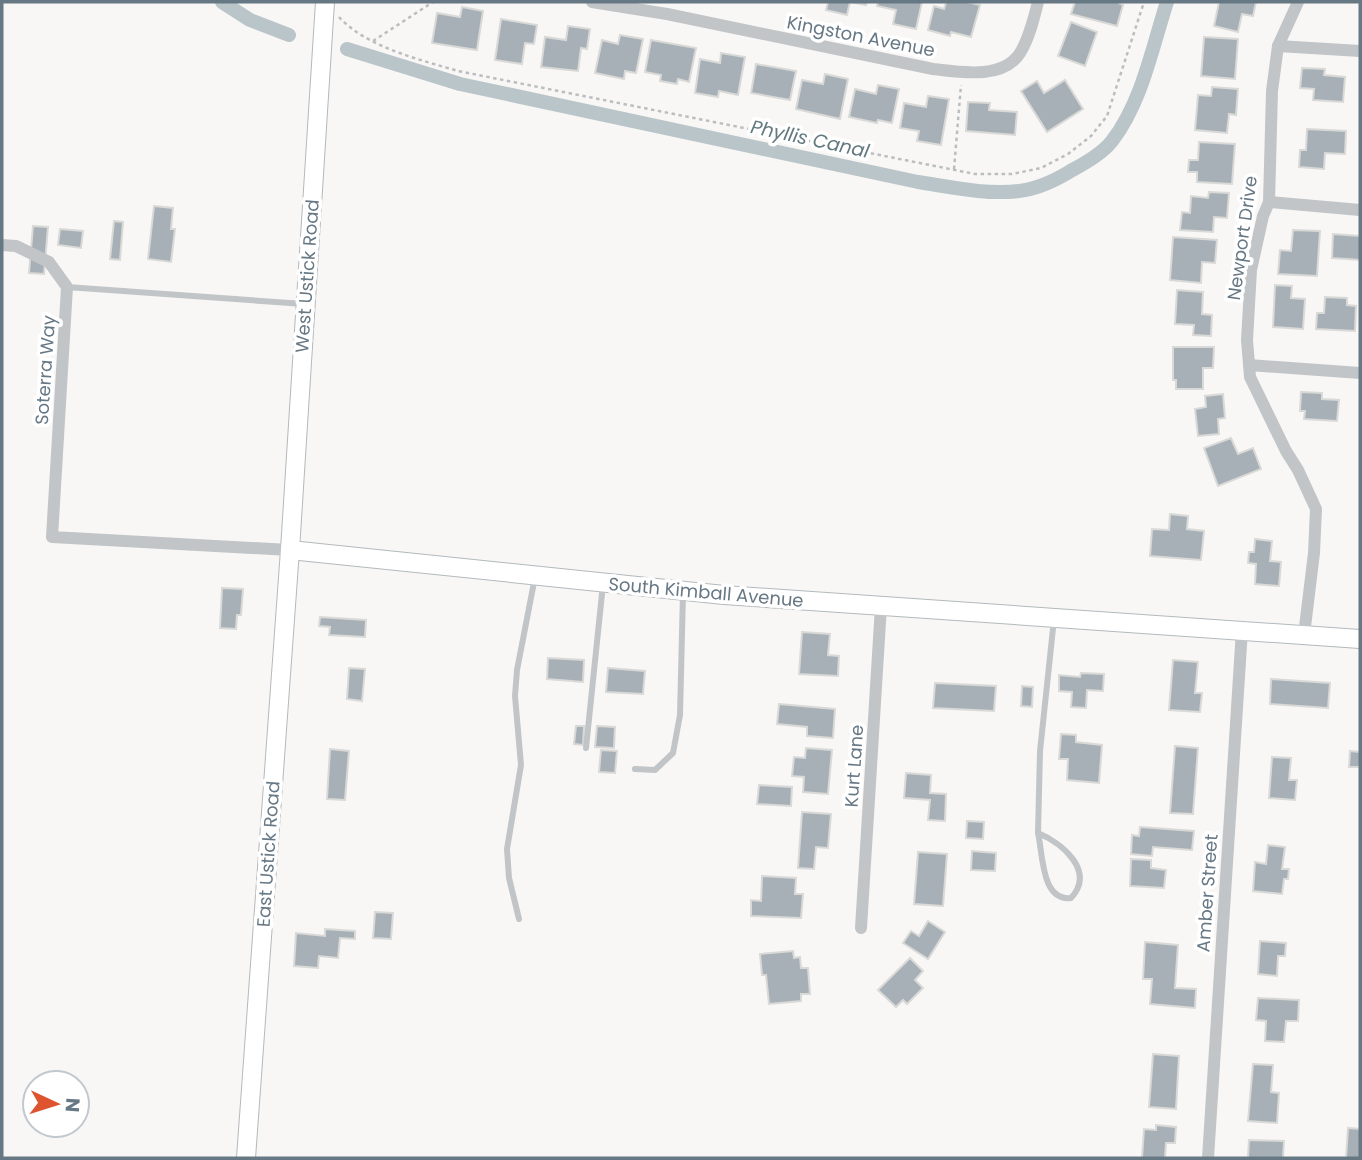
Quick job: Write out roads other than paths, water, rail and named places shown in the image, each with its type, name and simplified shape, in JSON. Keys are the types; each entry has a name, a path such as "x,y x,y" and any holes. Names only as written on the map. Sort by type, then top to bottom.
{"main road":[{"name":"West Ustick Road","path":"290,550 325,2"},
{"name":"South Kimball Avenue","path":"290,550 683,591 1360,639"},
{"name":"East Ustick Road","path":"246,1158 290,550"}],"street":[{"name":"Kingston Avenue","path":"593,2 667,14 933,69 973,74 998,69 1019,55 1038,2"},
{"name":"Newport Drive","path":"1298,2 1278,46 1272,91 1269,202 1263,216 1251,271 1247,340 1250,376 1316,509 1314,553 1304,635"},
{"path":"1278,46 1360,51"},
{"path":"1269,202 1360,210"},
{"path":"2,245 16,246 49,262 67,287"},
{"name":"Soterra Way","path":"52,537 67,287"},
{"path":"1249,365 1360,373"},
{"name":"South Kimball Avenue","path":"52,537 290,550"},
{"name":"Kurt Lane","path":"860,928 881,606"},
{"name":"Amber Street","path":"1208,1158 1241,630"}],"lane":[{"path":"67,287 306,304"},
{"path":"519,919 509,878 507,849 521,765 515,696 517,670 535,576"},
{"path":"586,748 603,582"},
{"path":"635,769 655,770 673,753 680,715 683,591"},
{"path":"1038,833 1054,840 1073,857 1078,874 1077,891 1070,898 1062,899 1052,893 1046,879 1038,833 1040,751 1054,617"}],"waterway":[{"name":"Phyllis Canal","path":"222,2 250,20 289,35"},
{"name":"Phyllis Canal","path":"347,49 460,84 918,182 968,190 1007,192 1032,188 1051,181 1092,158 1112,141 1139,92 1167,2"}]}
